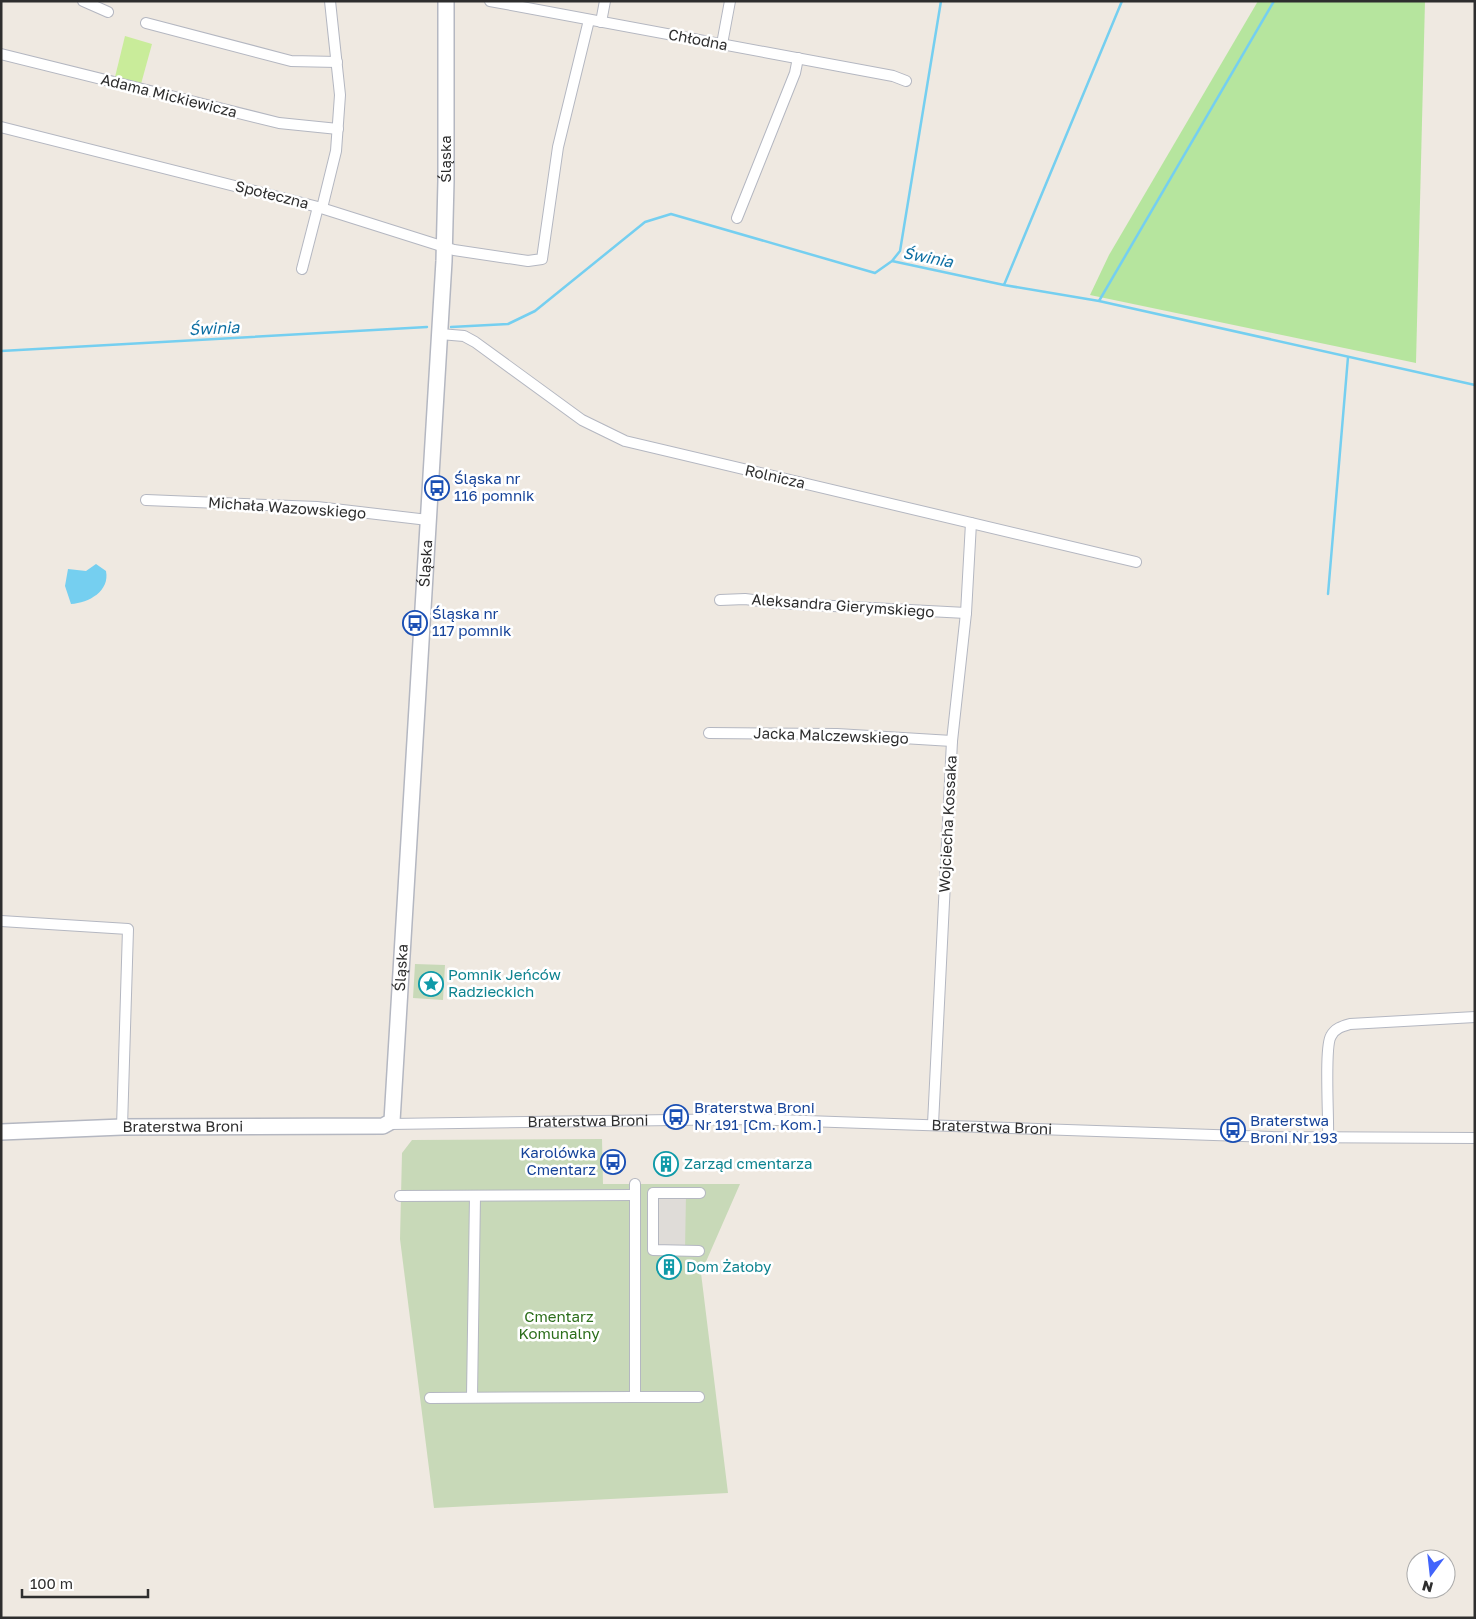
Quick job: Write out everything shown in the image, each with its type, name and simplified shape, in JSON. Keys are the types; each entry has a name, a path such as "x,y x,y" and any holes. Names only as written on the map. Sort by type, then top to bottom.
{"street":[{"path":"83,1 108,12"},
{"path":"302,269 336,151 340,95 330,1"},
{"name":"Śląska","path":"390,1124 393,1118 405,937 440,334 444,247 446,1"},
{"name":"Chłodna","path":"490,1 893,76 906,80"},
{"path":"601,22 605,1"},
{"path":"722,44 730,1"},
{"name":"Społeczna","path":"1,127 320,207 444,247 528,261 542,259 558,147 589,20"},
{"path":"146,24 291,61 337,62"},
{"name":"Adama Mickiewicza","path":"1,54 279,123 338,129"},
{"path":"737,218 795,73 798,58"},
{"name":"Rolnicza","path":"440,334 464,336 476,342 582,420 625,441 1136,562"},
{"name":"Michała Wazowskiego","path":"146,500 317,507 428,520"},
{"name":"Wojciecha Kossaka","path":"933,1124 952,741 966,614 971,524"},
{"name":"Aleksandra Gierymskiego","path":"720,600 745,599 777,603 966,614"},
{"name":"Jacka Malczewskiego","path":"709,733 837,734 952,741"},
{"path":"1,921 128,929 122,1127"},
{"path":"1328,1138 1328,1053 1329,1038 1334,1031 1350,1024 1475,1017"},
{"name":"Braterstwa Broni","path":"1,1132 122,1127 257,1127 748,1120 933,1124 1328,1138 1475,1138"},
{"path":"635,1191 635,1396"},
{"path":"400,1196 475,1196 635,1191 700,1193"},
{"path":"653,1193 653,1250"},
{"path":"472,1397 475,1196"},
{"path":"635,1250 699,1251"},
{"path":"430,1398 699,1396"}],"green space":[{"path":"1258,1 1425,1 1416,363 1090,295 1109,255"},
{"path":"125,36 152,44 141,84 115,77"},
{"path":"415,964 445,965 443,1000 413,998"},
{"name":"Cmentarz Komunalny","path":"602,1139 603,1184 740,1184 701,1273 728,1493 434,1508 400,1239 402,1153 412,1140"}],"shaded area":[{"path":"653,1193 686,1193 685,1250 653,1250"}],"water":[{"path":"96,564 106,571 105,584 97,595 85,601 71,604 65,586 68,569 86,571"}],"waterway":[{"path":"892,261 900,251 941,1"},
{"path":"1004,285 1122,1"},
{"name":"Świnia","path":"451,327 508,324 535,311 645,222 671,214 875,273 892,261 1004,285 1099,301 1274,1"},
{"path":"1099,301 1475,385"},
{"name":"Świnia","path":"1,351 427,327"},
{"path":"1328,594 1348,357"}],"place":[{"name":"Śląska nr 116 pomnik","path":"437,488"},
{"name":"Śląska nr 117 pomnik","path":"415,623"},
{"name":"Pomnik Jeńców Radzieckich","path":"431,984"},
{"name":"Braterstwa Broni Nr 191 [Cm. Kom.]","path":"676,1117"},
{"name":"Braterstwa Broni Nr 193","path":"1233,1130"},
{"name":"Karolówka Cmentarz","path":"613,1162"},
{"name":"Zarząd cmentarza","path":"666,1164"},
{"name":"Dom Żałoby","path":"669,1267"}]}
